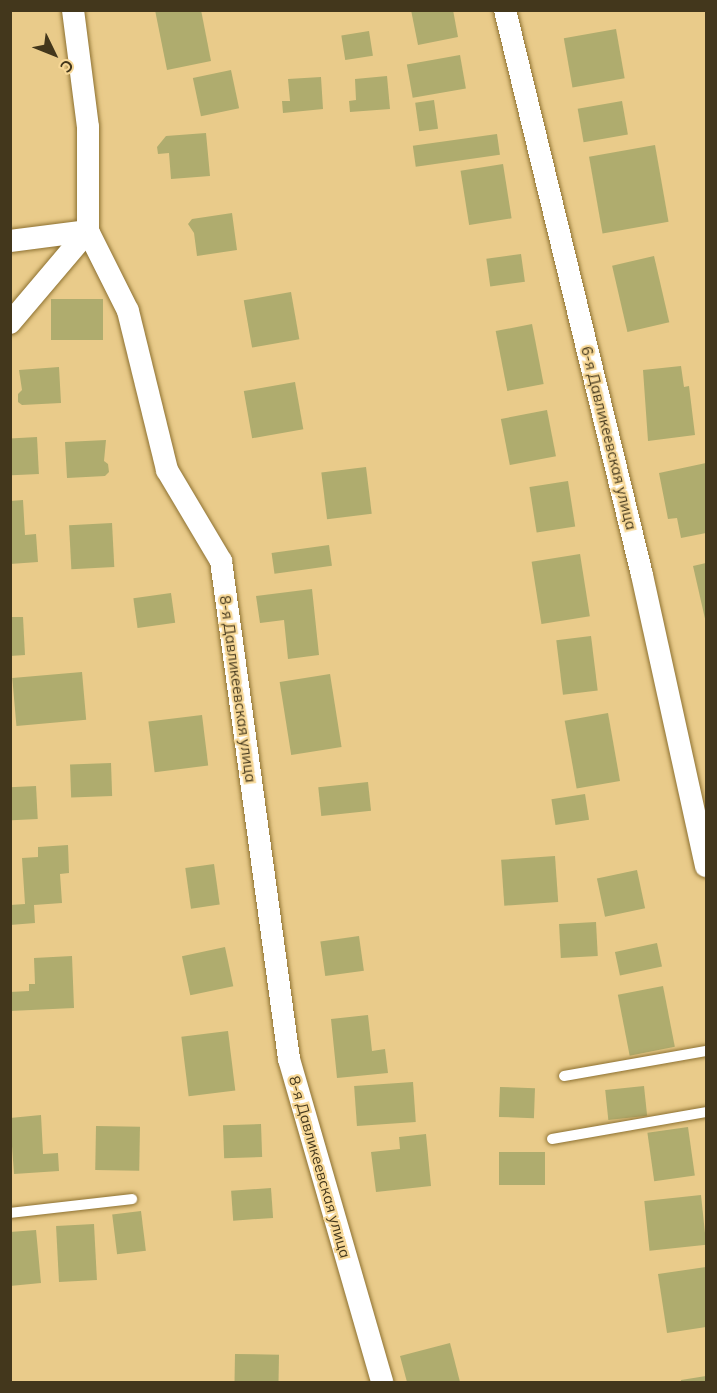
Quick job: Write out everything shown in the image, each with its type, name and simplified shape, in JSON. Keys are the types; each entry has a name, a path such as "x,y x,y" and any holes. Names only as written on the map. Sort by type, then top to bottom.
{"street":[{"name":"8-я Давликеевская улица","path":"73,10 88,127 88,231 128,311 167,470 221,561 289,1059 382,1383"},
{"name":"6-я Давликеевская улица","path":"505,10 642,575 706,866"},
{"path":"10,241 88,231"},
{"path":"10,323 88,231"}],"lane":[{"path":"564,1076 706,1051"},
{"path":"552,1139 706,1112"},
{"path":"10,1213 132,1199"}],"building":[{"path":"155,10 201,10 211,61 167,70"},
{"path":"411,10 453,10 458,37 418,45"},
{"path":"616,29 625,78 572,87 564,38"},
{"path":"369,31 373,56 345,60 341,35"},
{"path":"460,55 466,88 413,98 407,64"},
{"path":"231,70 239,108 201,116 193,78"},
{"path":"387,76 390,109 350,112 349,101 356,100 355,79"},
{"path":"321,77 323,109 283,113 282,101 290,101 288,79"},
{"path":"434,100 438,129 419,131 415,103"},
{"path":"622,101 628,134 584,142 578,109"},
{"path":"206,133 210,176 171,179 169,153 158,154 157,147 166,136"},
{"path":"497,134 500,155 416,167 413,146"},
{"path":"655,145 669,222 603,233 589,157"},
{"path":"503,164 512,218 469,225 461,171"},
{"path":"232,213 237,250 197,256 194,233 188,224 192,219"},
{"path":"521,254 525,282 490,287 486,259"},
{"path":"654,256 669,322 627,332 612,266"},
{"path":"291,292 299,339 252,348 244,300"},
{"path":"51,299 103,299 103,340 51,340"},
{"path":"532,324 544,384 507,391 496,331"},
{"path":"681,366 684,387 689,386 695,435 648,441 643,370"},
{"path":"59,367 61,403 22,405 18,402 18,394 22,390 19,370"},
{"path":"295,382 303,429 252,438 244,391"},
{"path":"547,410 556,456 510,465 501,419"},
{"path":"37,437 39,474 12,475 10,438"},
{"path":"106,440 104,461 108,464 109,472 105,476 67,478 65,442"},
{"path":"706,463 706,533 681,538 677,518 668,519 659,473"},
{"path":"366,467 372,514 327,519 321,472"},
{"path":"568,481 575,526 537,533 529,487"},
{"path":"23,500 25,535 36,534 38,562 10,564 10,501"},
{"path":"112,523 114,567 71,569 69,525"},
{"path":"329,545 332,566 274,574 272,553"},
{"path":"580,554 590,616 541,624 532,562"},
{"path":"706,563 706,623 693,566"},
{"path":"312,589 319,655 288,659 284,620 260,623 256,596"},
{"path":"171,593 175,623 138,628 133,598"},
{"path":"10,617 23,617 25,655 10,656"},
{"path":"591,636 598,691 563,695 556,640"},
{"path":"82,672 86,720 16,726 12,678"},
{"path":"330,674 342,747 291,755 280,682"},
{"path":"608,713 620,781 577,789 565,721"},
{"path":"202,715 208,766 155,772 148,722"},
{"path":"111,763 112,796 71,797 70,764"},
{"path":"368,782 371,811 321,816 318,787"},
{"path":"36,786 38,819 12,820 10,787"},
{"path":"585,794 589,820 555,825 551,799"},
{"path":"68,845 69,873 60,874 62,903 34,905 35,923 10,925 10,905 25,904 22,858 38,857 38,847"},
{"path":"555,856 558,902 504,906 501,860"},
{"path":"214,864 220,905 191,909 185,868"},
{"path":"637,870 645,908 605,917 597,879"},
{"path":"596,922 598,956 561,958 559,924"},
{"path":"359,936 364,971 325,976 320,941"},
{"path":"657,943 662,966 620,975 615,952"},
{"path":"225,947 233,986 190,995 182,956"},
{"path":"72,956 74,1008 10,1011 10,992 29,991 29,984 35,984 34,958"},
{"path":"663,986 675,1047 630,1056 618,995"},
{"path":"368,1015 372,1051 385,1049 388,1073 337,1078 331,1019"},
{"path":"228,1031 235,1091 189,1096 181,1037"},
{"path":"413,1082 416,1122 357,1126 354,1086"},
{"path":"644,1086 647,1116 608,1120 605,1090"},
{"path":"500,1087 535,1088 534,1118 499,1117"},
{"path":"41,1115 43,1154 58,1153 59,1171 14,1174 10,1118"},
{"path":"261,1124 262,1157 224,1158 223,1125"},
{"path":"96,1126 140,1127 139,1171 95,1170"},
{"path":"688,1127 695,1176 654,1181 647,1133"},
{"path":"426,1134 431,1186 376,1192 371,1152 400,1149 399,1137"},
{"path":"499,1152 545,1152 545,1185 499,1185"},
{"path":"271,1188 273,1218 233,1221 231,1191"},
{"path":"701,1195 706,1245 650,1251 644,1201"},
{"path":"141,1211 146,1251 117,1254 112,1215"},
{"path":"94,1224 97,1280 59,1282 56,1226"},
{"path":"36,1230 41,1283 10,1286 10,1232"},
{"path":"706,1267 706,1327 667,1333 658,1274"},
{"path":"450,1343 460,1382 407,1382 400,1356"},
{"path":"235,1354 279,1355 279,1382 235,1382"},
{"path":"706,1376 706,1382 681,1382 681,1380"}]}
